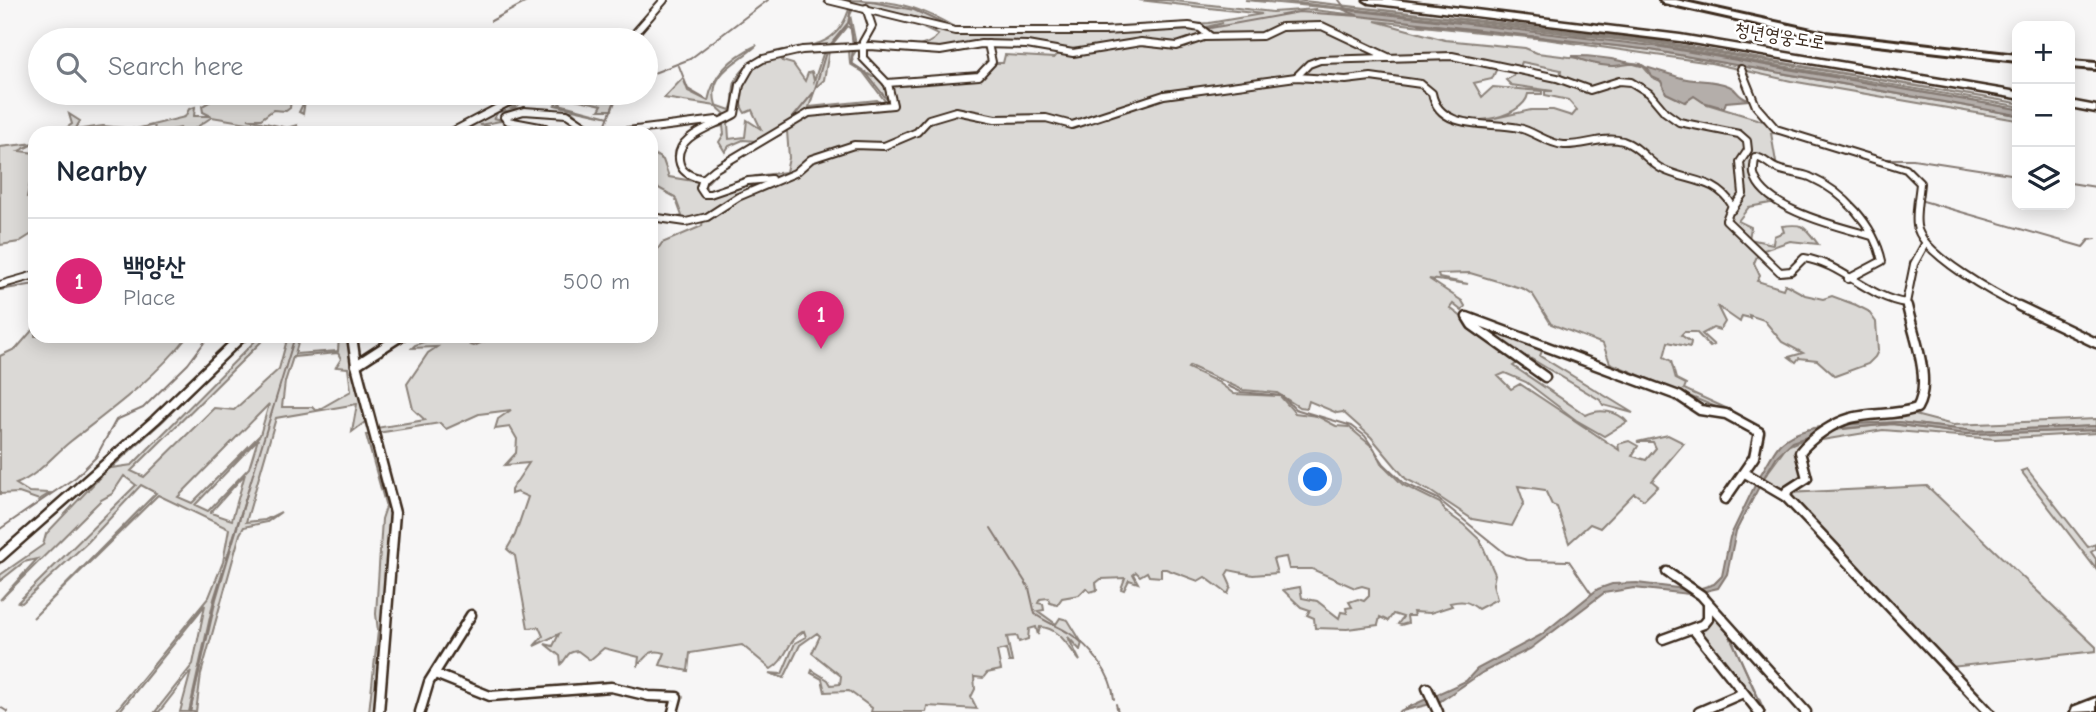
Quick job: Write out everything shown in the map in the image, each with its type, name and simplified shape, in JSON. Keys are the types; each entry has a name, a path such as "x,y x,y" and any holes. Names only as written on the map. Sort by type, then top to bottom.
{"highway":[{"name":"청년영웅도로","path":"1369,0 1681,38 2012,94"},
{"name":"청년영웅도로","path":"1441,0 1679,29 2012,85"},
{"path":"2075,96 2096,100"},
{"path":"2075,105 2096,109"}],"main road":[{"path":"1664,0 1825,36 2012,57"},
{"path":"2075,64 2096,66"}],"street":[{"path":"640,28 664,0"},
{"path":"828,0 955,31 1115,31 1189,26 1200,28 1210,36"},
{"path":"775,180 755,180 704,194 700,188 703,179 804,115 893,105 887,83 878,68 863,58 862,46 872,26 866,8"},
{"path":"703,179 685,171 680,163 682,149 698,132 729,118 738,110 738,91 744,74 757,62 802,50 862,46 940,51 988,44 1027,45 1073,53 1141,42 1177,46 1210,36 1262,36 1282,27 1322,26 1390,58"},
{"path":"887,83 932,82 979,76 992,62 988,44"},
{"path":"1296,77 1309,64 1320,60 1460,56 1557,78 1590,90 1619,81 1636,83 1679,122 1739,134 1747,141 1748,150 1740,162 1745,191 1739,204 1731,210 1726,220 1775,270 1787,273 1804,258 1814,259 1865,289 1906,303"},
{"path":"1741,69 1747,94 1764,120 1777,131 1899,166 1912,173 1921,188 1917,227 1925,244 1997,295 2096,343"},
{"path":"658,218 686,222 700,220 775,180 795,173 811,159 850,146 884,146 917,132 929,119 951,112 1004,120 1046,118 1072,125 1164,95 1296,77 1346,80 1371,77 1415,82 1431,90 1437,109 1461,121 1516,127 1561,145 1602,139 1625,142 1661,169 1714,187 1727,196 1731,210"},
{"path":"463,126 503,105"},
{"path":"534,126 508,121 504,117 524,111 567,114 585,126"},
{"path":"658,127 729,118"},
{"path":"1848,279 1882,261 1871,236 1850,205 1833,190 1811,178 1776,169 1762,157 1755,157 1754,176 1769,197 1794,210 1871,236"},
{"path":"1786,497 1787,491 1807,478 1800,452 1809,441 1850,418 1897,415 1917,408 1920,403 1923,360 1915,346 1906,303 1908,284 1920,249 1925,244"},
{"path":"0,285 28,277"},
{"path":"1545,377 1472,325 1467,317 1474,317 1589,360 1679,396 1700,410 1726,414 1759,432 1761,440 1749,475 1725,499"},
{"path":"0,557 156,420 235,343"},
{"path":"353,343 356,365 395,513 379,712"},
{"path":"356,365 390,343"},
{"path":"1749,475 1786,497 1989,712"},
{"path":"1667,572 1692,587 1704,599 1806,712"},
{"path":"1663,639 1693,629 1709,619 1704,599"},
{"path":"420,712 425,691 471,615"},
{"path":"1693,629 1759,712"},
{"path":"435,674 490,696 611,687 649,696 677,697 673,712"},
{"path":"1427,688 1438,712"},
{"path":"1699,712 1743,692"},
{"path":"2078,712 2096,704"}],"shaded area":[{"path":"832,0 866,0 911,7 959,30"},
{"path":"1139,0 1168,0 1272,12 1317,9 1314,10 1651,50 2012,114 2012,119 1791,81 1711,63 1545,39 1375,21 1445,40 1525,48 1537,53 1586,59 1614,66 1625,62 1641,64 1652,77 1661,81 1666,93 1685,102 1694,96 1707,104 1763,121 1784,134 1771,133 1777,168 1757,154 1751,161 1751,168 1758,185 1776,202 1749,207 1738,221 1751,227 1749,239 1773,244 1774,236 1784,232 1782,226 1795,225 1806,230 1818,244 1790,241 1758,252 1728,220 1747,192 1741,163 1749,151 1749,141 1739,134 1680,121 1637,83 1619,80 1590,89 1560,78 1561,70 1522,62 1519,69 1460,55 1392,57 1352,42 1323,26 1281,26 1261,36 1217,36 1203,29 1223,23 1202,28 1192,25 1122,30 964,30 1121,29 1209,23 1262,14"},
{"path":"1245,0 1273,0 1641,42 2012,105 2012,108 1709,55 1343,9"},
{"path":"1295,0 1651,40 2012,102 1651,42"},
{"path":"850,6 853,9 850,15 856,45 869,28 858,45 853,47 851,29 847,26 830,47 780,55 754,64 740,79 731,116 716,119 725,114 716,106 664,98 683,78 688,91 708,101 714,83 724,68 757,45 726,69 716,84 716,105 730,110 734,85 746,67 760,57 819,43 832,36 842,25"},
{"path":"1342,9 1662,47 2012,108 2012,114 1651,50 1359,16"},
{"path":"902,18 951,33 1197,29 1204,34 1181,44 1155,43 1073,53 981,43 940,50 865,45 873,20 875,26 867,41 870,43 916,46 932,41 938,35"},
{"path":"1282,27 1322,27 1385,59 1460,57 1556,79 1590,90 1620,82 1636,84 1649,93 1664,112 1679,122 1743,137 1747,150 1739,162 1742,195 1737,205 1715,186 1662,168 1625,141 1602,138 1561,144 1517,127 1477,122 1531,110 1553,110 1572,116 1577,110 1568,100 1545,95 1545,91 1553,91 1511,85 1506,80 1513,76 1515,71 1497,68 1492,79 1474,83 1482,97 1493,87 1542,91 1542,94 1528,94 1524,103 1502,116 1472,120 1457,119 1445,114 1436,106 1432,90 1412,80 1389,77 1342,79 1298,76 1306,68 1326,60 1382,59 1378,58 1319,59 1308,63 1291,77 1238,87 1163,95 1072,124 1046,117 995,119 955,110 928,118 916,131 884,146 849,145 811,158 789,175 748,180 710,193 702,188 704,179 717,169 810,114 875,110 894,105 896,101 891,86 894,84 974,79 984,74 993,63 1003,63 1005,55 1054,58 1059,53 1094,52 1141,43 1178,46 1205,37 1262,37","holes":["787,131 789,158 786,172 756,176 707,191 705,185 722,167"]},
{"path":"857,49 852,57 853,64 873,77 877,73 892,101 888,105 863,72 850,64 849,50 829,51 824,80 816,87 809,107 877,100 886,106 821,110 757,141 743,140 729,146 725,152 719,142 724,134 723,126 708,129 734,118 728,123 729,139 745,137 747,120 761,129 752,110 745,113 740,101 743,80 759,62 783,56 782,61 793,64 805,81 808,73 812,72 814,81 824,51"},
{"path":"1572,56 1601,57 1633,64 1605,65"},
{"path":"1645,67 1687,79 1723,84 1749,100 1726,102 1724,108 1703,102 1694,96 1685,102 1666,93 1661,81 1652,77"},
{"path":"1360,78 1415,83 1431,93 1433,105 1446,116 1516,128 1554,144 1595,141 1624,143 1656,165 1714,187 1731,205 1725,220 1758,254 1754,263 1760,276 1757,281 1783,289 1785,284 1805,295 1823,299 1832,296 1868,311 1876,322 1878,351 1868,364 1835,376 1817,360 1799,358 1796,362 1789,357 1803,353 1782,342 1764,320 1749,315 1750,318 1742,316 1740,322 1717,306 1725,322 1720,330 1713,328 1702,334 1714,345 1710,347 1696,332 1684,332 1681,335 1691,342 1690,347 1668,342 1664,357 1671,361 1676,379 1686,384 1684,389 1730,410 1730,413 1610,363 1603,344 1551,324 1533,295 1524,289 1470,273 1438,274 1439,278 1468,284 1429,279 1462,301 1465,306 1462,311 1453,304 1450,308 1520,361 1513,366 1586,415 1608,412 1619,415 1627,422 1604,436 1576,420 1526,382 1505,373 1498,376 1511,389 1520,384 1619,450 1618,444 1629,441 1638,446 1632,456 1646,460 1656,448 1653,442 1637,442 1668,435 1684,443 1652,481 1658,486 1644,500 1634,493 1600,528 1590,524 1569,543 1557,507 1552,505 1545,490 1518,486 1524,503 1512,526 1472,519 1430,491 1406,479 1371,437 1343,412 1337,413 1309,401 1307,408 1299,407 1277,393 1243,390 1190,366 1188,368 1218,382 1234,394 1280,396 1295,413 1317,416 1336,426 1349,427 1374,448 1381,463 1403,485 1440,503 1446,512 1480,540 1495,574 1493,584 1497,599 1478,609 1468,603 1458,602 1430,613 1413,612 1414,616 1407,616 1408,623 1401,625 1398,624 1403,617 1393,614 1388,621 1380,617 1378,625 1347,629 1315,628 1314,618 1307,615 1310,610 1301,607 1283,590 1300,587 1302,598 1317,601 1339,618 1341,612 1347,613 1346,608 1352,607 1349,602 1358,599 1364,601 1369,596 1369,588 1355,588 1312,569 1289,569 1286,557 1273,559 1277,573 1253,575 1229,570 1226,575 1231,586 1228,594 1205,577 1198,581 1166,569 1161,569 1161,577 1149,576 1147,572 1140,576 1136,572 1133,574 1138,583 1129,580 1124,590 1121,589 1125,578 1101,579 1096,583 1097,590 1090,592 1086,588 1079,595 1062,598 1057,605 1050,603 1048,598 1040,599 1038,603 1043,604 1044,610 1038,611 1056,624 1060,618 1068,620 1082,643 1080,650 1068,637 1080,661 1053,630 1040,627 1038,635 1036,627 1029,629 1028,639 1019,642 1017,636 1007,637 1012,662 1009,662 1006,649 997,651 1001,670 987,673 983,678 974,677 975,689 971,697 977,709 927,706 926,712 871,712 872,708 849,691 825,692 822,679 811,673 812,670 831,685 840,684 841,676 812,653 820,636 817,633 800,645 784,678 769,673 782,674 795,643 806,637 804,631 794,639 781,661 771,669 742,645 690,653 688,671 660,665 665,653 652,652 638,665 639,657 604,648 590,660 578,651 571,652 561,664 560,656 545,644 553,646 559,634 534,646 543,636 539,627 528,628 515,556 507,549 515,535 528,497 517,492 511,494 511,490 529,463 505,465 516,453 517,439 510,427 495,429 498,419 511,410 479,414 446,429 440,423 377,433 376,428 425,420 413,409 407,384 428,353 437,347 412,348 421,343 472,343 470,345 474,346 481,343 658,343 658,249 662,243 702,226 703,219 732,201 790,176 808,162 844,148 874,147 918,132 926,121 956,112 979,117 1046,119 1072,125 1145,100 1285,79"},
{"path":"290,105 286,111 273,110 261,119 248,119 278,126 212,117 198,126 148,126 185,117 189,109 195,107 194,116 211,116 203,112 202,106"},
{"path":"506,105 518,105 512,108 572,111 593,126 588,126 572,115 521,109 498,112 494,118 530,126 500,121 480,125 489,126 466,126"},
{"path":"555,105 563,105 609,117"},
{"path":"602,105 614,105 612,110 599,110"},
{"path":"69,114 80,121 77,126 69,126 72,124"},
{"path":"28,144 28,146 19,151 28,152 28,236 19,242 0,245 0,147"},
{"path":"658,157 663,160 669,177 699,182 703,195 768,181 735,202 699,218 674,219 682,216 675,197 658,188"},
{"path":"1473,323 1544,346 1540,356 1633,413 1603,405 1600,400 1528,357 1524,360"},
{"path":"28,335 28,343 182,343 133,392 38,470 16,484 29,492 50,493 39,500 19,493 0,494 0,356 17,348"},
{"path":"236,343 240,343 164,420 111,468 132,465 253,343 260,343 131,471 144,477 214,408 234,410 279,369 286,343 298,343 295,354 338,351 339,343 349,343 365,422 352,432 357,404 276,418 246,522 265,520 281,512 267,522 244,527 240,534 201,674 196,712 190,712 216,599 247,494 214,599 189,712 180,712 191,671 159,712 155,712 193,664 205,605 119,712 115,712 209,597 223,562 229,529 158,495 33,618 156,493 141,485 88,542 22,603 18,602 136,485 124,476 112,494 101,500 0,600 37,559 24,562 0,581 0,575 43,545 46,534 106,471 0,563 0,559","holes":["338,353 341,359 336,367 348,368 351,391 316,411 312,407 282,407 285,382 293,357","269,404 260,435 192,503 178,497","258,439 249,468 208,511 195,505","245,474 232,520 211,513 211,512"]},
{"path":"1911,414 1953,425 2096,419 2096,426 1974,431 1898,422 1841,425 1851,419"},
{"path":"1898,422 1974,431 2096,426 2096,430 1966,434 1892,424 1828,430 1792,442 1777,456 1763,479 1759,477 1780,444 1804,430 1836,425"},
{"path":"1892,424 1966,434 2096,430 2096,433 1995,439 1883,430 1810,442 1834,430"},
{"path":"1821,432 1805,441 1798,449 1805,476 1782,490 1763,479 1787,446"},
{"path":"366,435 370,435 390,514 375,712 369,712 378,631 376,614 382,519 386,507"},
{"path":"2027,469 2088,547 2096,544 2096,549 2091,552 2096,559 2096,569 2021,471"},
{"path":"1757,481 1761,483 1736,531 1727,574 1718,588 1701,592 1698,589 1714,584 1722,576 1730,537"},
{"path":"1927,486 2096,647 2096,651 1951,667 1788,493"},
{"path":"1637,583 1693,590 1698,595 1634,588 1604,593 1530,649 1483,672 1439,702 1398,712 1466,681 1477,669 1541,635 1598,589 1612,584"},
{"path":"1712,612 1725,624 1764,712 1760,712 1700,632 1711,620"}],"waterway":[{"path":"491,21 530,0"},
{"path":"645,28 668,0"},
{"path":"658,71 690,59 768,0"},
{"path":"861,0 914,10 950,27"},
{"path":"1339,0 1345,8 1355,11"},
{"path":"831,44 848,23 851,8"},
{"path":"1205,29 1299,12 1359,16"},
{"path":"849,20 854,45"},
{"path":"1419,24 1484,31"},
{"path":"1055,34 1196,30"},
{"path":"961,33 986,34"},
{"path":"1535,36 1546,38"},
{"path":"853,49 851,63 866,73 889,102"},
{"path":"791,120 814,92 826,52"},
{"path":"679,66 688,89 707,100"},
{"path":"503,109 514,105"},
{"path":"605,126 613,105"},
{"path":"1882,159 1913,159 2012,174"},
{"path":"2075,184 2096,187"},
{"path":"1923,201 2083,247 2089,240 2096,239"},
{"path":"0,290 28,285"},
{"path":"0,529 76,477 96,457 116,420 143,408 188,364 204,343"},
{"path":"190,712 215,599 293,343"},
{"path":"1228,386 1241,392 1282,396 1295,409 1352,426 1365,436 1384,464 1404,483 1438,499 1506,554 1527,560 1569,561 1591,593"},
{"path":"991,528 1029,588 1035,614 1085,645 1109,680 1114,699"},
{"path":"1706,591 1717,607"},
{"path":"1727,630 1765,712"},
{"path":"1116,704 1118,712"},
{"path":"0,707 8,712"}],"place":[{"name":"백양산","path":"821,349"}]}
